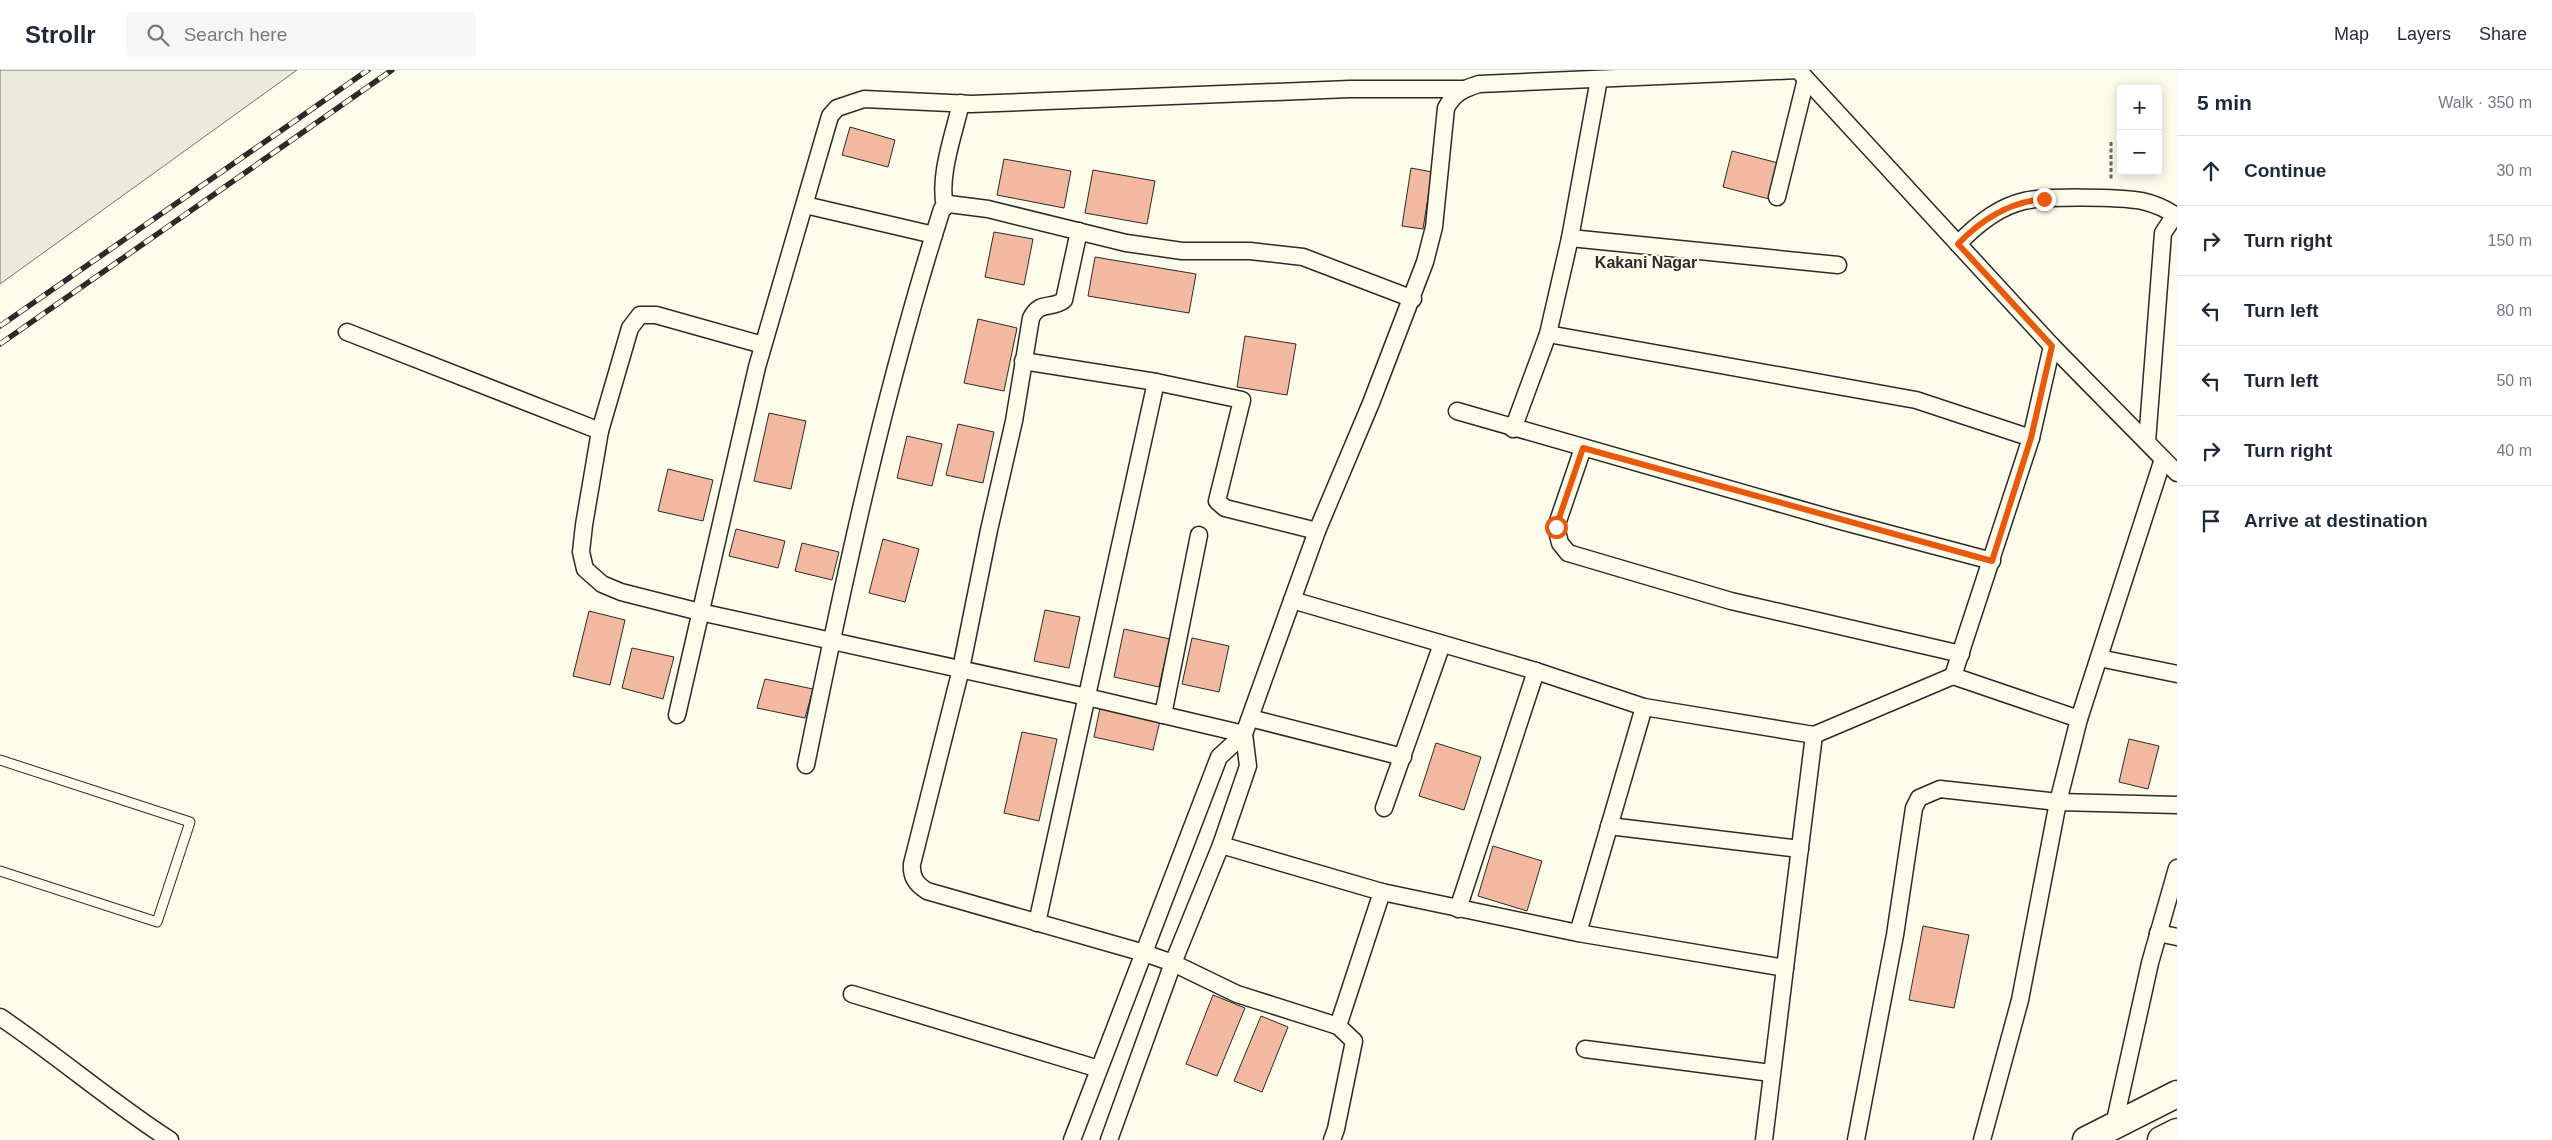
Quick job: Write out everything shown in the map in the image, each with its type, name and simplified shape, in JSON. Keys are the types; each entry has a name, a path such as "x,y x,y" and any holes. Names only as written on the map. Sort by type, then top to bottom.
{"main road":[{"path":"2086,1140 2177,1094"},
{"path":"2162,1140 2177,1132"}],"street":[{"path":"677,715 763,345 830,116 837,108 864,100 961,103 1350,89 1463,89 1479,84 1798,70 2052,346 2177,473"},
{"path":"1514,429 1548,334 1570,238 1599,79"},
{"path":"1777,197 1806,79"},
{"path":"1072,1140 1219,757 1244,734 1317,531 1413,299 1434,227 1446,108 1452,97 1463,89"},
{"path":"945,207 942,196 944,176 961,103"},
{"path":"1958,244 1975,226 2007,207 2025,200 2142,201 2165,208 2177,217 2171,221 2163,234 2147,442"},
{"path":"806,764 887,399 942,209 949,204 988,209 1126,243 1182,251 1250,251 1303,257 1413,299"},
{"path":"805,205 934,235"},
{"path":"1079,231 1064,300 1059,304 1042,306 1035,310 1031,318 1014,421 989,530 961,668 911,872 917,885 927,891 1144,953 1173,963 1237,994 1338,1026 1354,1041 1336,1129 1332,1140"},
{"path":"1570,238 1838,265"},
{"path":"763,345 656,315 640,315 630,328 600,431 584,525 582,552 585,569 602,584 621,592 700,612 961,668 1244,734"},
{"path":"347,332 600,431"},
{"path":"1548,334 1916,400 2031,438"},
{"path":"1954,676 2031,438 2052,346"},
{"path":"1023,361 1156,382 1242,400 1217,500 1225,508 1317,531"},
{"path":"1037,923 1156,382"},
{"path":"1457,411 1514,429 1992,561"},
{"path":"1583,448 1556,527 1560,543 1568,553 1731,601 1961,654"},
{"path":"1982,1140 2020,1000 2058,802 2079,719 2163,459"},
{"path":"1163,715 1199,535"},
{"path":"1292,600 1536,671 1644,707 1814,735 1954,676 2079,719"},
{"path":"1384,808 1442,644"},
{"path":"2099,658 2177,674"},
{"path":"1458,909 1536,671"},
{"path":"1578,934 1644,707"},
{"path":"1250,718 1403,756"},
{"path":"1109,1140 1173,963 1220,845 1248,766 1244,734"},
{"path":"1764,1140 1814,735"},
{"path":"1856,1140 1895,935 1914,808 1918,798 1940,789 2058,802 2177,805"},
{"path":"1609,826 1800,848"},
{"path":"1220,845 1382,892 1458,909 1578,934 1784,968"},
{"path":"2114,1126 2158,933 2177,868"},
{"path":"1338,1026 1382,892"},
{"path":"2158,933 2177,937"},
{"path":"852,994 1099,1069"},
{"path":"0,1017 37,1042 134,1116 170,1140"},
{"path":"1585,1049 1771,1073"}],"lane":[{"path":"0,760 190,822 157,922 0,871"}],"path":[{"path":"2111,142 2112,200"}],"shaded area":[{"path":"0,70 297,70 0,284"}],"building":[{"path":"850,127 895,140 888,167 842,155"},
{"path":"1732,151 1782,164 1773,200 1723,187"},
{"path":"1004,159 1071,171 1064,208 997,195"},
{"path":"1411,168 1432,172 1423,229 1402,226"},
{"path":"1093,170 1155,181 1147,224 1085,213"},
{"path":"994,232 1033,239 1024,285 985,277"},
{"path":"1095,257 1196,274 1189,313 1088,296"},
{"path":"978,319 1017,328 1004,391 964,383"},
{"path":"1245,336 1296,344 1287,395 1237,387"},
{"path":"769,413 806,421 791,489 754,481"},
{"path":"958,424 994,432 983,483 946,475"},
{"path":"907,436 942,444 932,486 897,478"},
{"path":"668,469 713,480 703,521 658,511"},
{"path":"736,529 785,541 778,568 729,556"},
{"path":"883,539 919,549 905,602 869,593"},
{"path":"802,543 839,552 832,580 795,571"},
{"path":"1045,610 1080,617 1069,668 1034,661"},
{"path":"589,611 625,620 610,685 573,676"},
{"path":"1124,629 1170,639 1159,687 1114,677"},
{"path":"1192,638 1229,646 1219,692 1182,684"},
{"path":"632,648 674,657 663,699 622,688"},
{"path":"765,679 813,689 805,718 757,708"},
{"path":"1100,708 1160,721 1153,750 1094,737"},
{"path":"1022,732 1057,739 1039,821 1004,813"},
{"path":"2129,739 2159,746 2148,789 2119,782"},
{"path":"1436,743 1481,757 1464,810 1419,796"},
{"path":"1493,846 1542,861 1527,911 1478,896"},
{"path":"1923,926 1969,935 1954,1008 1909,1000"},
{"path":"1213,995 1245,1008 1217,1076 1186,1064"},
{"path":"1261,1016 1288,1027 1262,1092 1234,1081"}],"railway":[{"path":"0,326 368,70"},
{"path":"0,344 392,70"}],"district":[{"name":"Kakani Nagar","path":"1646,262"}],"route":[{"path":"1556,527 1583,448 1714,483 1841,521 1992,561 2031,438 2052,346 1958,244 1975,226 2007,207 2025,200 2044,199"}]}
